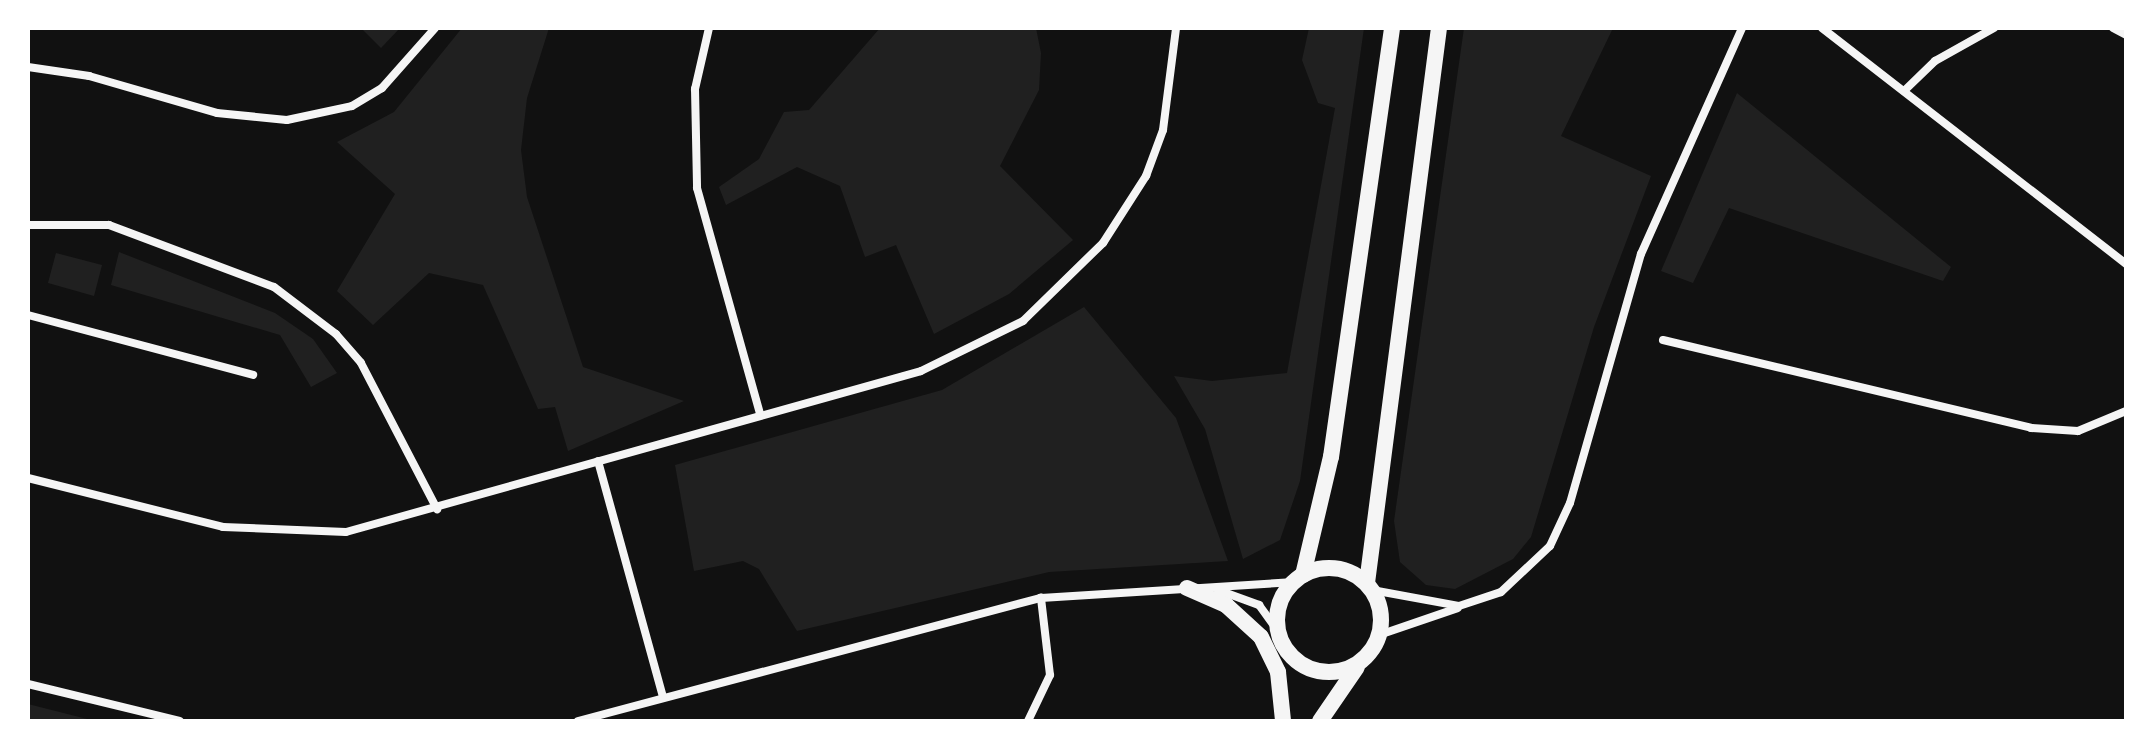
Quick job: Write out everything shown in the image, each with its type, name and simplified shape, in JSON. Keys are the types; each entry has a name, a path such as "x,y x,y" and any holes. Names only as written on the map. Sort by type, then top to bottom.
{"main road":[{"path":"1283,720 1286,649 1279,633 1281,600 1298,578 1331,457 1392,28"},
{"path":"1320,721 1379,635 1370,587 1439,28"},
{"path":"1298,578 1336,568 1370,587"},
{"path":"1187,588 1226,605 1261,637 1278,672 1283,720"},
{"path":"1286,649 1326,672 1368,655"}],"street":[{"path":"28,67 257,119 352,106 408,63 435,28"},
{"path":"709,28 695,89 697,188 760,413"},
{"path":"28,478 264,532 346,532 437,509 760,413 921,371 1023,321 1052,297 1103,243 1146,176 1173,92 1176,28"},
{"path":"1379,635 1470,603 1521,578 1558,530 1641,254 1742,28"},
{"path":"1822,28 2126,264"},
{"path":"1904,91 1935,61 1994,28"},
{"path":"2113,28 2126,35"},
{"path":"28,225 109,225 274,287 336,334 361,363 437,509"},
{"path":"28,315 253,375"},
{"path":"1663,340 2031,428 2078,431 2126,411"},
{"path":"598,461 663,697"},
{"path":"578,721 1041,598 1209,588 1298,578"},
{"path":"1370,587 1432,606 1470,603"},
{"path":"1209,588 1259,605 1279,633"},
{"path":"1028,721 1050,675 1041,598"},
{"path":"28,684 180,721"}],"shaded area":[{"path":"361,28 400,28 381,48"},
{"path":"462,28 549,28 527,98 521,150 527,197 583,367 684,401 568,451 555,407 538,409 483,285 429,273 373,325 337,291 395,194 337,142 394,112"},
{"path":"880,28 1036,28 1041,53 1039,90 1000,166 1073,240 1009,294 934,334 896,245 865,257 840,186 797,167 726,205 719,187 759,159 784,112 809,110"},
{"path":"1309,28 1364,28 1300,481 1280,540 1243,559 1205,429 1174,376 1212,381 1287,373 1335,108 1318,103 1302,60"},
{"path":"1464,28 1613,28 1561,136 1651,176 1594,327 1531,537 1513,559 1455,589 1426,585 1400,562 1394,521"},
{"path":"1737,93 1951,267 1943,281 1729,208 1693,283 1661,271"},
{"path":"119,252 275,313 313,339 337,373 311,387 280,335 111,285"},
{"path":"56,253 102,265 94,296 48,283"},
{"path":"1084,307 1176,418 1228,561 1049,572 797,631 759,569 743,561 694,571 675,465 942,390"},
{"path":"28,704 95,721 28,721"}]}
